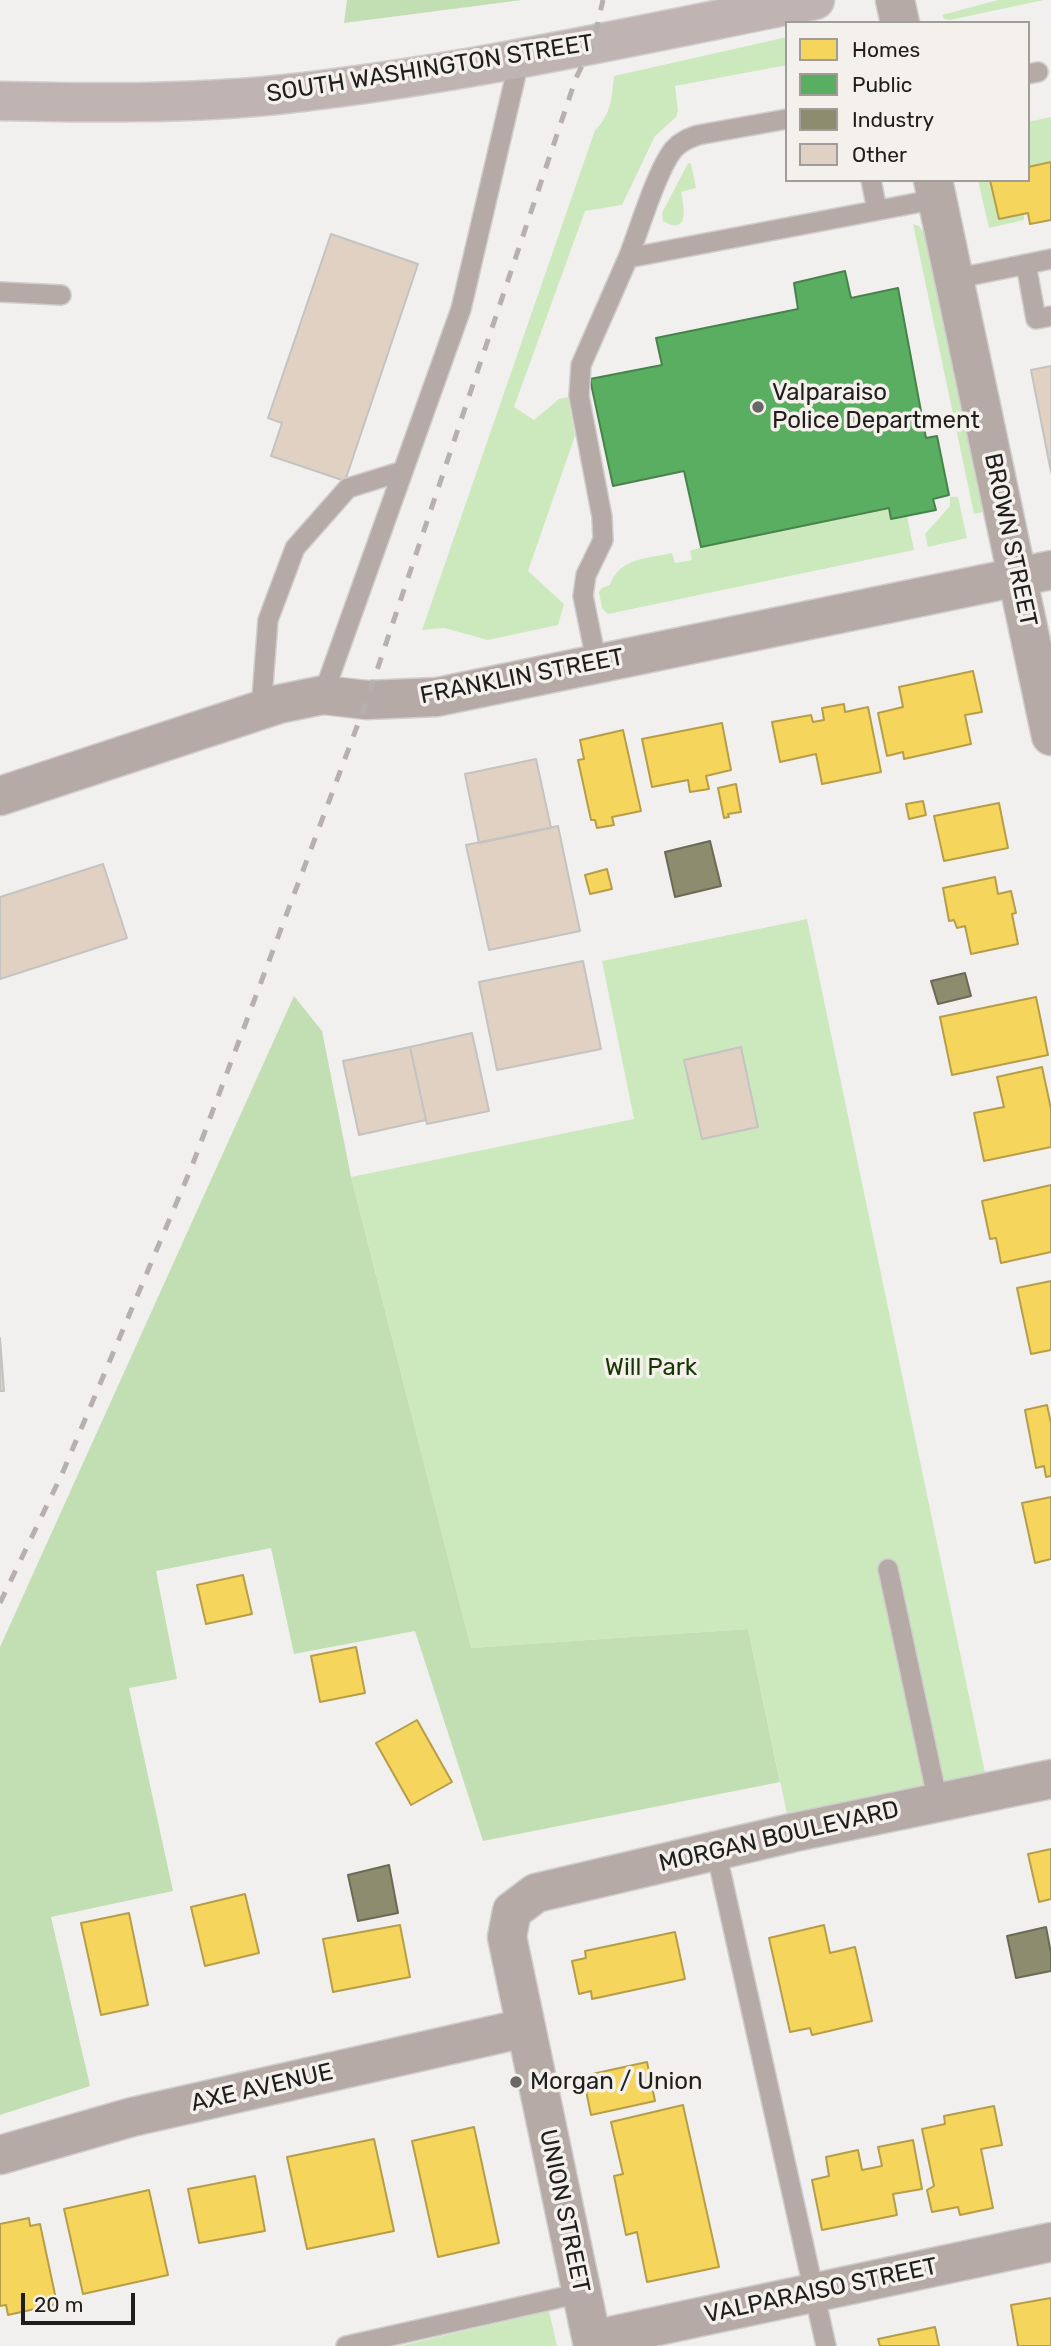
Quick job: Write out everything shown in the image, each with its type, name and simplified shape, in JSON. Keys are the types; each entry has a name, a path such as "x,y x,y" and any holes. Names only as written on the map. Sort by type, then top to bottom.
{"main road":[{"name":"SOUTH WASHINGTON STREET","path":"0,101 132,102 273,95 344,87 520,57 815,0"}],"street":[{"path":"895,0 900,21"},
{"name":"BROWN STREET","path":"935,189 954,279 1034,573 1051,736"},
{"name":"FRANKLIN STREET","path":"0,796 279,704 323,695 367,700 437,697 1034,573"},
{"name":"MORGAN BOULEVARD","path":"512,1911 536,1893 716,1851 1051,1779"},
{"name":"UNION STREET","path":"512,1911 506,1937 592,2343"},
{"name":"AXE AVENUE","path":"0,2155 132,2117 525,2028"},
{"name":"VALPARAISO STREET","path":"592,2343 1051,2242"}],"lane":[{"path":"323,695 461,309 520,57"},
{"path":"597,664 583,596 586,575 603,540 602,517 579,396 581,365 628,258 663,168 674,149 686,139 698,135 785,119"},
{"path":"871,182 877,210"},
{"path":"628,258 877,210 935,189"},
{"path":"954,279 1051,259"},
{"path":"1026,264 1036,319 1051,316"},
{"path":"0,292 61,295"},
{"path":"261,710 268,620 295,548 348,488 403,471"},
{"path":"888,1569 938,1802"},
{"path":"716,1851 826,2346"},
{"path":"346,2346 582,2293"}],"green space":[{"path":"347,0 522,0 344,23"},
{"path":"998,0 1044,0 950,20 944,19 942,15"},
{"path":"785,37 785,65 675,86 678,111 676,117 655,136 622,205 585,211 514,407 534,420 559,399 568,397 575,436 528,571 564,604 558,625 488,640 444,628 422,630 595,130 608,112 614,76"},
{"path":"1051,117 1051,162 1030,167 1030,122"},
{"path":"688,163 691,164 696,188 681,192 683,218 678,225 672,225 663,221 662,213"},
{"path":"978,182 990,182 999,219 1024,214 1024,220 989,228"},
{"path":"913,224 919,226 925,234 983,512 974,514"},
{"path":"950,497 958,497 967,538 928,547 925,534 950,506"},
{"path":"889,508 891,519 907,516 914,550 608,614 602,608 599,592 610,585 620,569 635,561 672,553 675,563 692,560 690,551 701,547"},
{"name":"Will Park","path":"807,919 989,1792 791,1833 748,1629 471,1648 351,1177 634,1119 602,961"},
{"path":"294,996 322,1031 351,1177 471,1648 748,1629 780,1782 483,1841 415,1631 294,1654 271,1548 156,1571 177,1679 129,1688 173,1891 51,1917 90,2086 0,2115 0,1647"},
{"path":"549,2311 557,2346 400,2346"}],"building: Homes":[{"path":"1051,162 1051,220 1030,224 1028,213 999,219 990,182 1030,182 1030,167"},
{"path":"973,671 982,712 965,715 971,744 904,759 903,752 887,756 878,713 903,707 899,687"},
{"path":"844,704 845,712 868,707 881,772 822,784 816,754 780,762 772,722 811,715 813,722 824,720 822,708"},
{"path":"722,723 731,770 706,776 709,789 690,792 688,780 652,787 642,739"},
{"path":"623,730 641,811 612,817 614,825 597,828 595,820 591,820 578,760 584,759 580,740"},
{"path":"736,784 741,812 728,814 729,817 724,818 718,788"},
{"path":"923,801 926,815 909,819 906,804"},
{"path":"999,803 1008,848 944,861 934,816"},
{"path":"607,869 612,889 590,894 585,875"},
{"path":"995,877 998,894 1011,891 1018,944 971,954 965,926 957,928 954,920 949,921 943,888"},
{"path":"1036,997 1048,1055 952,1075 940,1017"},
{"path":"1042,1067 1051,1109 1051,1147 984,1161 974,1113 1004,1107 997,1077"},
{"path":"1051,1185 1051,1252 1001,1263 996,1238 990,1239 982,1201"},
{"path":"1051,1281 1051,1350 1031,1354 1017,1288"},
{"path":"1047,1405 1051,1423 1051,1476 1046,1477 1044,1466 1036,1468 1025,1410"},
{"path":"1051,1497 1051,1559 1035,1563 1022,1503"},
{"path":"243,1575 252,1614 206,1624 197,1585"},
{"path":"356,1647 365,1693 320,1702 311,1656"},
{"path":"417,1720 452,1782 411,1805 376,1743"},
{"path":"1051,1849 1051,1899 1039,1902 1028,1854"},
{"path":"245,1894 259,1953 205,1966 191,1907"},
{"path":"129,1913 148,2005 101,2015 81,1923"},
{"path":"400,1925 410,1977 333,1992 323,1939"},
{"path":"824,1925 830,1953 855,1947 872,2021 812,2035 810,2028 790,2032 769,1938"},
{"path":"675,1932 685,1979 592,1999 591,1991 579,1994 572,1961 586,1958 585,1951"},
{"path":"647,2062 655,2101 591,2115 583,2076"},
{"path":"683,2105 719,2267 647,2282 637,2232 626,2235 614,2176 623,2174 611,2122"},
{"path":"994,2106 1002,2145 981,2149 993,2208 960,2215 958,2207 932,2212 927,2190 934,2186 922,2129 945,2124 944,2116"},
{"path":"474,2127 499,2243 438,2257 412,2141"},
{"path":"374,2139 394,2231 307,2249 287,2157"},
{"path":"913,2140 922,2189 893,2194 897,2215 822,2230 812,2180 829,2176 826,2157 858,2150 862,2170 882,2166 878,2147"},
{"path":"255,2176 265,2231 199,2243 188,2189"},
{"path":"149,2190 168,2275 83,2294 64,2209"},
{"path":"29,2218 30,2226 40,2224 57,2304 8,2315 6,2305 0,2306 0,2224"},
{"path":"1051,2298 1051,2346 1018,2346 1011,2305"},
{"path":"935,2327 939,2346 880,2346 878,2339"}],"building: Public":[{"name":"Valparaiso Police Department","path":"845,271 851,298 898,288 926,438 937,436 949,495 933,499 936,510 891,519 889,508 701,547 684,471 613,486 590,379 662,365 656,338 798,309 794,283"}],"building: Industry":[{"path":"710,841 721,886 675,897 665,852"},
{"path":"965,973 971,996 938,1004 931,981"},
{"path":"389,1865 398,1913 358,1921 348,1875"},
{"path":"1046,1927 1051,1971 1016,1978 1007,1936"}],"building: Other":[{"path":"331,234 418,264 345,481 271,456 282,423 268,418"},
{"path":"1051,366 1051,472 1031,370"},
{"path":"536,759 551,828 479,843 465,774"},
{"path":"558,826 580,931 489,950 466,845"},
{"path":"103,864 127,938 0,979 0,897"},
{"path":"583,961 601,1049 497,1070 479,982"},
{"path":"472,1033 489,1111 427,1124 410,1047"},
{"path":"410,1047 426,1120 359,1135 343,1061"},
{"path":"741,1047 758,1127 702,1139 684,1060"},
{"path":"0,1338 4,1391 0,1391"}],"railway":[{"path":"0,1603 62,1474 192,1166 367,700 576,78 593,44 603,0"}],"place":[{"name":"Valparaiso Police Department","path":"758,407"},
{"name":"Morgan / Union","path":"516,2082"}]}
